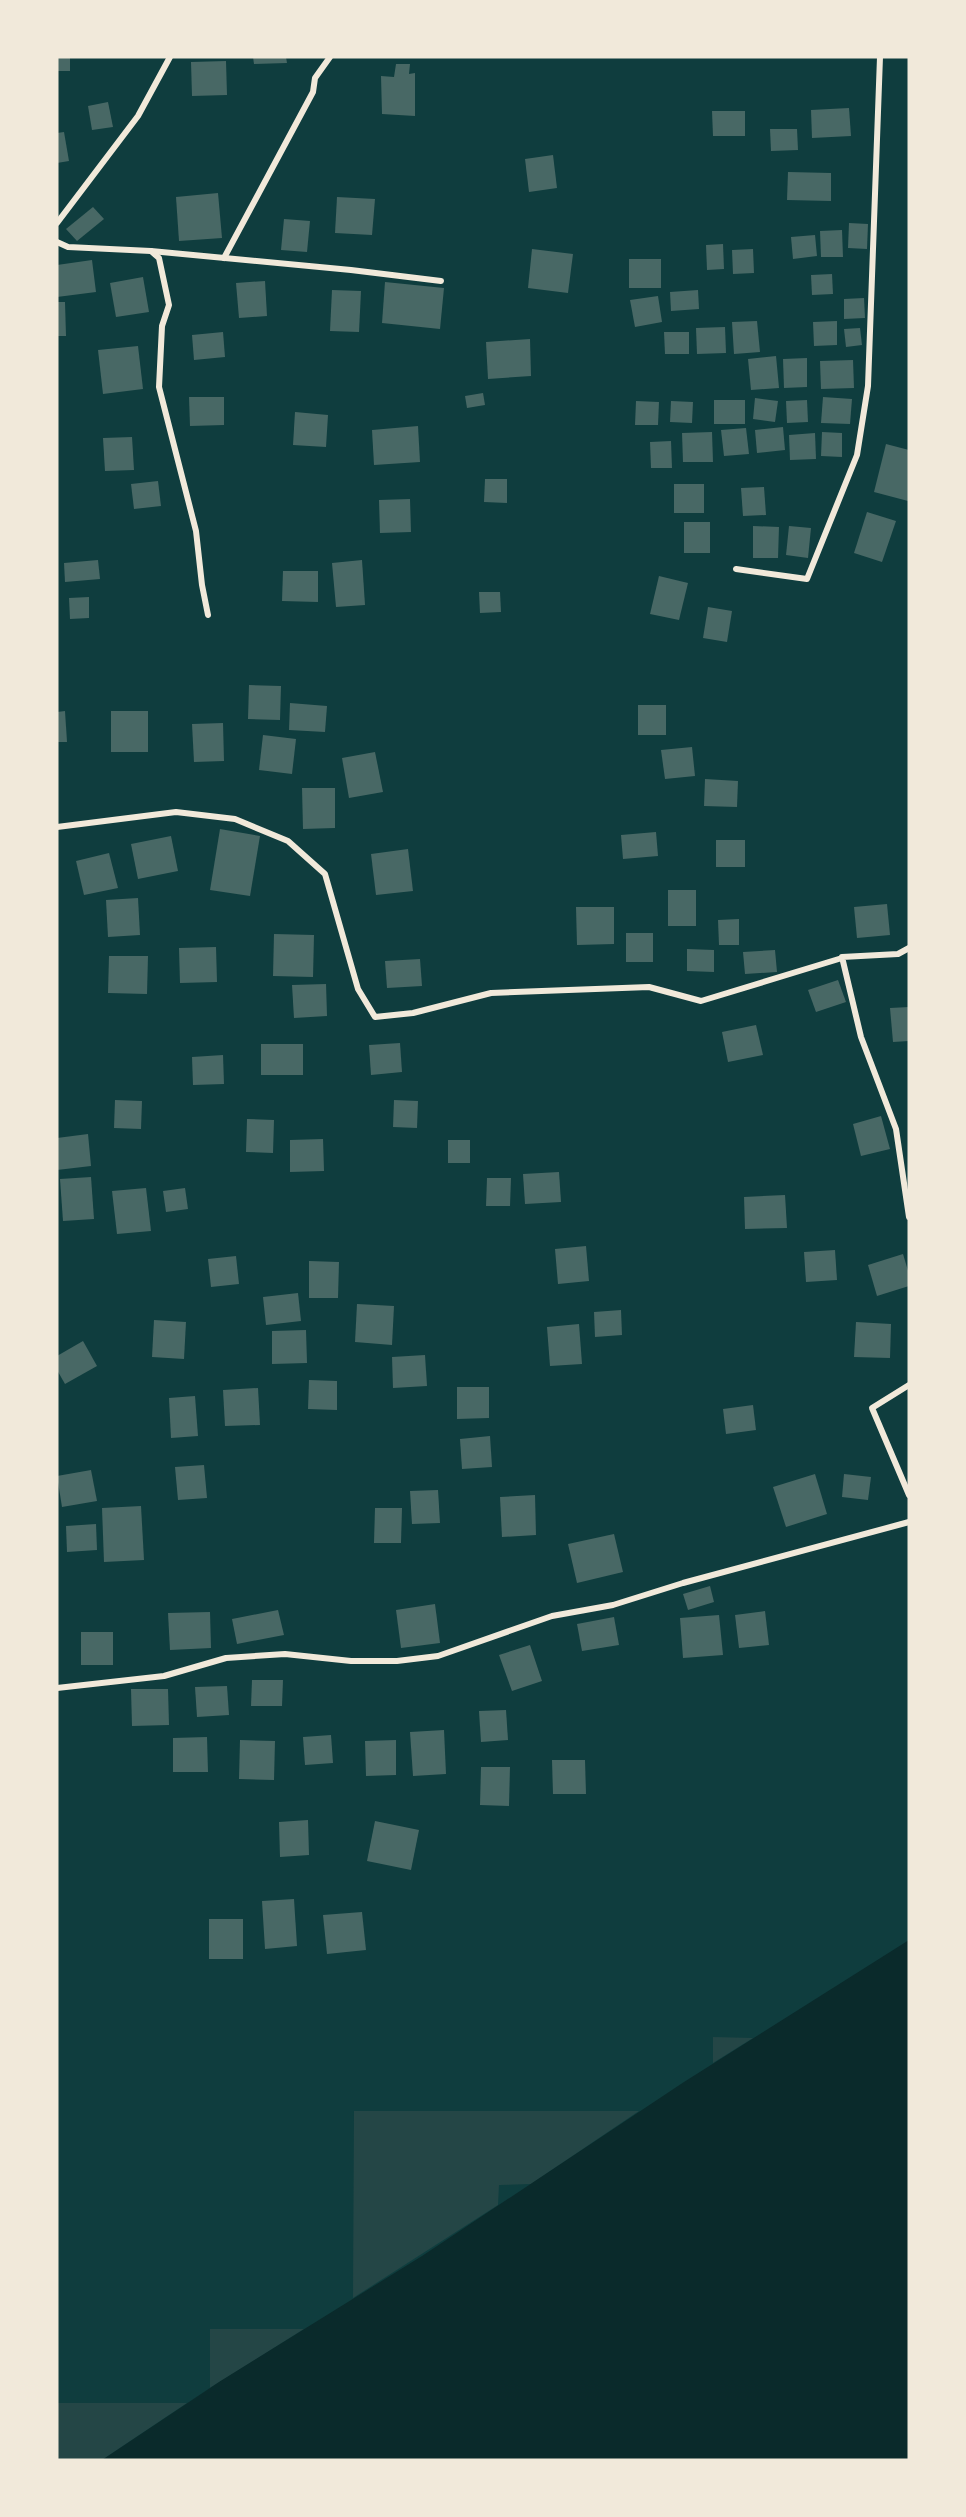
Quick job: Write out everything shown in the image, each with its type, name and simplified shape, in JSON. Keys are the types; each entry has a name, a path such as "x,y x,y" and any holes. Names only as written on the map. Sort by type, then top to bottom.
{"street":[{"path":"57,223 138,116 170,57"},
{"path":"224,258 313,92 315,78 330,57"},
{"path":"736,569 807,579 857,455 868,386 880,57"},
{"path":"57,242 68,247 151,250 441,281"},
{"path":"151,250 159,258 169,305 162,326 159,387 196,531 208,615"},
{"path":"57,827 176,812 235,819 288,841 325,874 358,989 375,1017 413,1013 491,993 649,987 701,1001 842,958 898,954 909,948"},
{"path":"842,958 861,1037 896,1130 909,1216"},
{"path":"909,1385 872,1408 909,1495"},
{"path":"57,1688 164,1676 226,1659 273,1654 351,1661 397,1661 438,1656 552,1616 613,1605 683,1583 909,1522"}],"shaded area":[{"path":"909,1940 909,2460 102,2460 219,2382 422,2256 684,2082"},
{"path":"713,2037 753,2038 713,2063"},
{"path":"354,2111 639,2111 531,2184 499,2185 498,2205 353,2298"},
{"path":"210,2329 304,2329 210,2388"},
{"path":"57,2403 187,2403 102,2460 57,2460"}],"building":[{"path":"57,57 70,57 70,71 57,71"},
{"path":"253,57 286,57 287,63 254,64"},
{"path":"226,61 227,95 192,96 191,62"},
{"path":"396,64 410,64 409,74 415,73 415,116 382,114 381,76 394,77"},
{"path":"108,102 113,127 92,130 88,106"},
{"path":"849,108 851,136 812,138 811,110"},
{"path":"712,111 745,111 745,136 713,136"},
{"path":"770,129 797,129 798,150 771,151"},
{"path":"64,132 69,161 57,163 57,133"},
{"path":"553,155 557,188 529,192 525,159"},
{"path":"788,172 831,173 831,201 787,200"},
{"path":"218,193 222,238 179,241 176,197"},
{"path":"337,197 375,199 372,235 335,233"},
{"path":"93,207 104,219 77,241 66,229"},
{"path":"284,219 310,221 307,252 281,250"},
{"path":"849,223 868,224 867,249 848,248"},
{"path":"842,230 843,257 821,257 820,231"},
{"path":"815,235 817,256 793,259 791,237"},
{"path":"723,244 724,269 707,270 706,245"},
{"path":"532,249 573,254 568,293 528,288"},
{"path":"753,249 754,273 733,274 732,250"},
{"path":"629,259 661,259 661,288 629,288"},
{"path":"92,260 96,292 57,297 57,265"},
{"path":"832,274 833,294 812,295 811,275"},
{"path":"143,277 149,312 116,317 110,283"},
{"path":"265,281 267,316 239,318 236,283"},
{"path":"385,282 444,288 440,329 382,323"},
{"path":"332,290 361,291 359,332 330,331"},
{"path":"698,290 699,309 671,311 670,292"},
{"path":"658,296 662,322 635,327 630,300"},
{"path":"864,298 865,318 844,319 844,299"},
{"path":"57,302 65,302 66,336 57,336"},
{"path":"757,321 760,352 734,354 732,322"},
{"path":"837,321 837,345 814,346 813,322"},
{"path":"725,327 726,353 697,354 696,328"},
{"path":"860,328 862,345 846,347 844,329"},
{"path":"223,332 225,357 194,360 192,335"},
{"path":"664,332 689,332 689,354 665,354"},
{"path":"530,339 531,376 488,379 486,342"},
{"path":"138,346 143,389 103,394 98,350"},
{"path":"776,356 779,388 751,390 748,359"},
{"path":"807,358 807,387 784,388 783,359"},
{"path":"853,360 854,388 821,389 820,361"},
{"path":"483,393 485,405 467,408 465,396"},
{"path":"189,397 224,397 224,425 190,426"},
{"path":"823,397 852,399 850,424 821,423"},
{"path":"755,398 778,401 775,422 753,419"},
{"path":"714,400 745,400 745,424 714,424"},
{"path":"807,400 808,422 787,423 786,401"},
{"path":"636,401 659,402 658,425 635,425"},
{"path":"671,401 693,402 692,423 670,422"},
{"path":"295,412 328,415 326,447 293,445"},
{"path":"418,426 420,462 374,465 372,430"},
{"path":"783,427 785,450 757,453 755,430"},
{"path":"746,428 749,454 724,456 721,430"},
{"path":"712,432 713,462 683,462 682,433"},
{"path":"822,432 842,433 842,457 821,456"},
{"path":"815,433 816,459 790,460 789,435"},
{"path":"132,437 134,470 105,471 103,438"},
{"path":"671,441 672,468 651,468 650,442"},
{"path":"886,444 909,450 908,501 874,492"},
{"path":"485,479 507,479 507,503 484,502"},
{"path":"158,481 161,506 134,509 131,484"},
{"path":"674,484 704,484 704,513 674,513"},
{"path":"764,487 766,515 743,516 741,488"},
{"path":"410,499 411,532 380,533 379,500"},
{"path":"867,512 896,521 882,562 854,553"},
{"path":"684,522 710,522 710,553 684,553"},
{"path":"753,526 779,527 778,558 753,558"},
{"path":"789,526 811,528 808,558 786,555"},
{"path":"98,560 100,579 65,582 64,563"},
{"path":"362,560 365,605 336,607 332,563"},
{"path":"283,571 318,571 318,602 282,601"},
{"path":"659,576 688,583 679,620 650,614"},
{"path":"479,592 500,592 501,612 480,613"},
{"path":"89,597 89,618 70,619 69,598"},
{"path":"708,607 732,611 727,642 703,638"},
{"path":"249,685 281,686 280,720 248,719"},
{"path":"290,703 327,706 325,732 289,730"},
{"path":"638,705 666,705 666,735 638,735"},
{"path":"65,711 67,742 57,742 57,712"},
{"path":"111,711 148,711 148,752 111,752"},
{"path":"223,723 224,761 194,762 192,724"},
{"path":"263,735 296,739 292,774 259,770"},
{"path":"692,747 695,776 665,779 661,750"},
{"path":"375,752 383,792 349,798 342,758"},
{"path":"705,779 738,781 737,807 704,806"},
{"path":"302,788 335,788 335,828 303,829"},
{"path":"220,829 260,836 250,896 210,890"},
{"path":"656,832 658,856 623,859 621,835"},
{"path":"171,836 178,871 138,879 131,844"},
{"path":"716,840 745,840 745,867 716,867"},
{"path":"408,849 413,891 376,895 371,854"},
{"path":"109,853 118,888 84,895 76,861"},
{"path":"668,890 696,890 696,926 668,926"},
{"path":"138,898 140,935 108,937 106,900"},
{"path":"887,904 890,935 857,938 854,907"},
{"path":"576,907 614,907 614,944 577,945"},
{"path":"739,919 739,945 719,945 718,920"},
{"path":"626,933 653,933 653,962 626,962"},
{"path":"274,934 314,935 313,977 273,976"},
{"path":"216,947 217,982 180,983 179,948"},
{"path":"687,949 714,950 714,972 687,971"},
{"path":"775,950 777,972 745,974 743,952"},
{"path":"109,956 148,956 147,994 108,993"},
{"path":"420,959 422,986 387,988 385,961"},
{"path":"838,980 846,1002 816,1012 808,990"},
{"path":"326,984 327,1016 294,1018 292,985"},
{"path":"909,1007 909,1041 893,1042 890,1008"},
{"path":"756,1025 763,1055 728,1062 722,1032"},
{"path":"400,1043 402,1072 371,1075 369,1045"},
{"path":"261,1044 303,1044 303,1075 261,1075"},
{"path":"223,1055 224,1084 193,1085 192,1057"},
{"path":"115,1100 142,1101 141,1129 114,1128"},
{"path":"394,1100 418,1101 417,1128 393,1127"},
{"path":"881,1116 890,1149 861,1156 853,1124"},
{"path":"247,1119 274,1120 273,1153 246,1152"},
{"path":"88,1134 91,1166 57,1170 57,1138"},
{"path":"323,1139 324,1171 290,1172 290,1140"},
{"path":"448,1140 470,1140 470,1163 448,1163"},
{"path":"559,1172 561,1202 525,1204 523,1174"},
{"path":"91,1177 94,1219 63,1221 60,1179"},
{"path":"487,1178 511,1178 510,1206 486,1206"},
{"path":"146,1188 151,1231 117,1234 112,1191"},
{"path":"185,1188 188,1209 166,1212 163,1191"},
{"path":"785,1195 787,1228 745,1229 744,1197"},
{"path":"586,1246 589,1281 558,1284 555,1249"},
{"path":"835,1250 837,1280 806,1282 804,1252"},
{"path":"903,1254 909,1274 909,1286 877,1296 868,1265"},
{"path":"236,1256 239,1284 211,1287 208,1259"},
{"path":"309,1261 339,1262 338,1298 309,1298"},
{"path":"298,1293 301,1321 266,1325 263,1297"},
{"path":"357,1304 394,1306 392,1345 355,1342"},
{"path":"621,1310 622,1335 595,1337 594,1312"},
{"path":"154,1320 186,1322 184,1359 152,1357"},
{"path":"856,1322 891,1324 890,1358 854,1357"},
{"path":"579,1324 582,1364 550,1366 547,1327"},
{"path":"306,1330 307,1363 272,1364 272,1331"},
{"path":"83,1341 97,1366 65,1384 57,1370 57,1356"},
{"path":"425,1355 427,1386 393,1388 392,1357"},
{"path":"309,1380 337,1381 337,1410 308,1409"},
{"path":"457,1387 489,1387 489,1418 457,1419"},
{"path":"258,1388 260,1425 225,1426 223,1390"},
{"path":"195,1396 198,1436 171,1438 169,1398"},
{"path":"753,1405 756,1430 726,1434 723,1409"},
{"path":"490,1436 492,1467 462,1469 460,1439"},
{"path":"204,1465 207,1498 178,1500 175,1467"},
{"path":"91,1470 97,1501 62,1507 57,1476"},
{"path":"815,1474 827,1514 786,1527 773,1487"},
{"path":"844,1474 871,1477 868,1500 842,1497"},
{"path":"438,1490 440,1523 412,1524 410,1491"},
{"path":"535,1495 536,1535 502,1537 500,1497"},
{"path":"141,1506 144,1560 104,1562 102,1508"},
{"path":"375,1508 402,1508 401,1543 374,1543"},
{"path":"96,1524 97,1550 67,1552 66,1526"},
{"path":"614,1534 623,1572 577,1583 568,1544"},
{"path":"710,1586 714,1602 688,1610 683,1594"},
{"path":"435,1604 440,1643 401,1648 396,1610"},
{"path":"278,1610 284,1635 237,1644 232,1619"},
{"path":"765,1611 769,1645 739,1648 735,1615"},
{"path":"210,1612 211,1648 170,1650 168,1613"},
{"path":"719,1615 723,1655 683,1658 680,1618"},
{"path":"614,1617 619,1645 582,1651 577,1624"},
{"path":"81,1632 113,1632 113,1665 81,1665"},
{"path":"530,1645 542,1681 512,1691 499,1655"},
{"path":"252,1680 283,1680 282,1706 251,1706"},
{"path":"227,1686 229,1715 197,1717 195,1687"},
{"path":"131,1689 168,1689 169,1725 132,1726"},
{"path":"506,1710 508,1740 481,1742 479,1711"},
{"path":"444,1730 446,1774 413,1776 410,1732"},
{"path":"331,1735 333,1763 305,1765 303,1737"},
{"path":"207,1737 208,1772 173,1772 173,1738"},
{"path":"240,1740 275,1741 274,1780 239,1779"},
{"path":"396,1740 396,1775 366,1776 365,1741"},
{"path":"552,1760 585,1760 586,1794 553,1794"},
{"path":"481,1767 510,1767 509,1806 480,1805"},
{"path":"308,1820 309,1855 280,1857 279,1822"},
{"path":"375,1821 419,1830 411,1870 367,1861"},
{"path":"294,1899 297,1946 265,1949 262,1901"},
{"path":"362,1912 366,1950 327,1954 323,1915"},
{"path":"209,1919 243,1919 243,1959 209,1959"}]}
